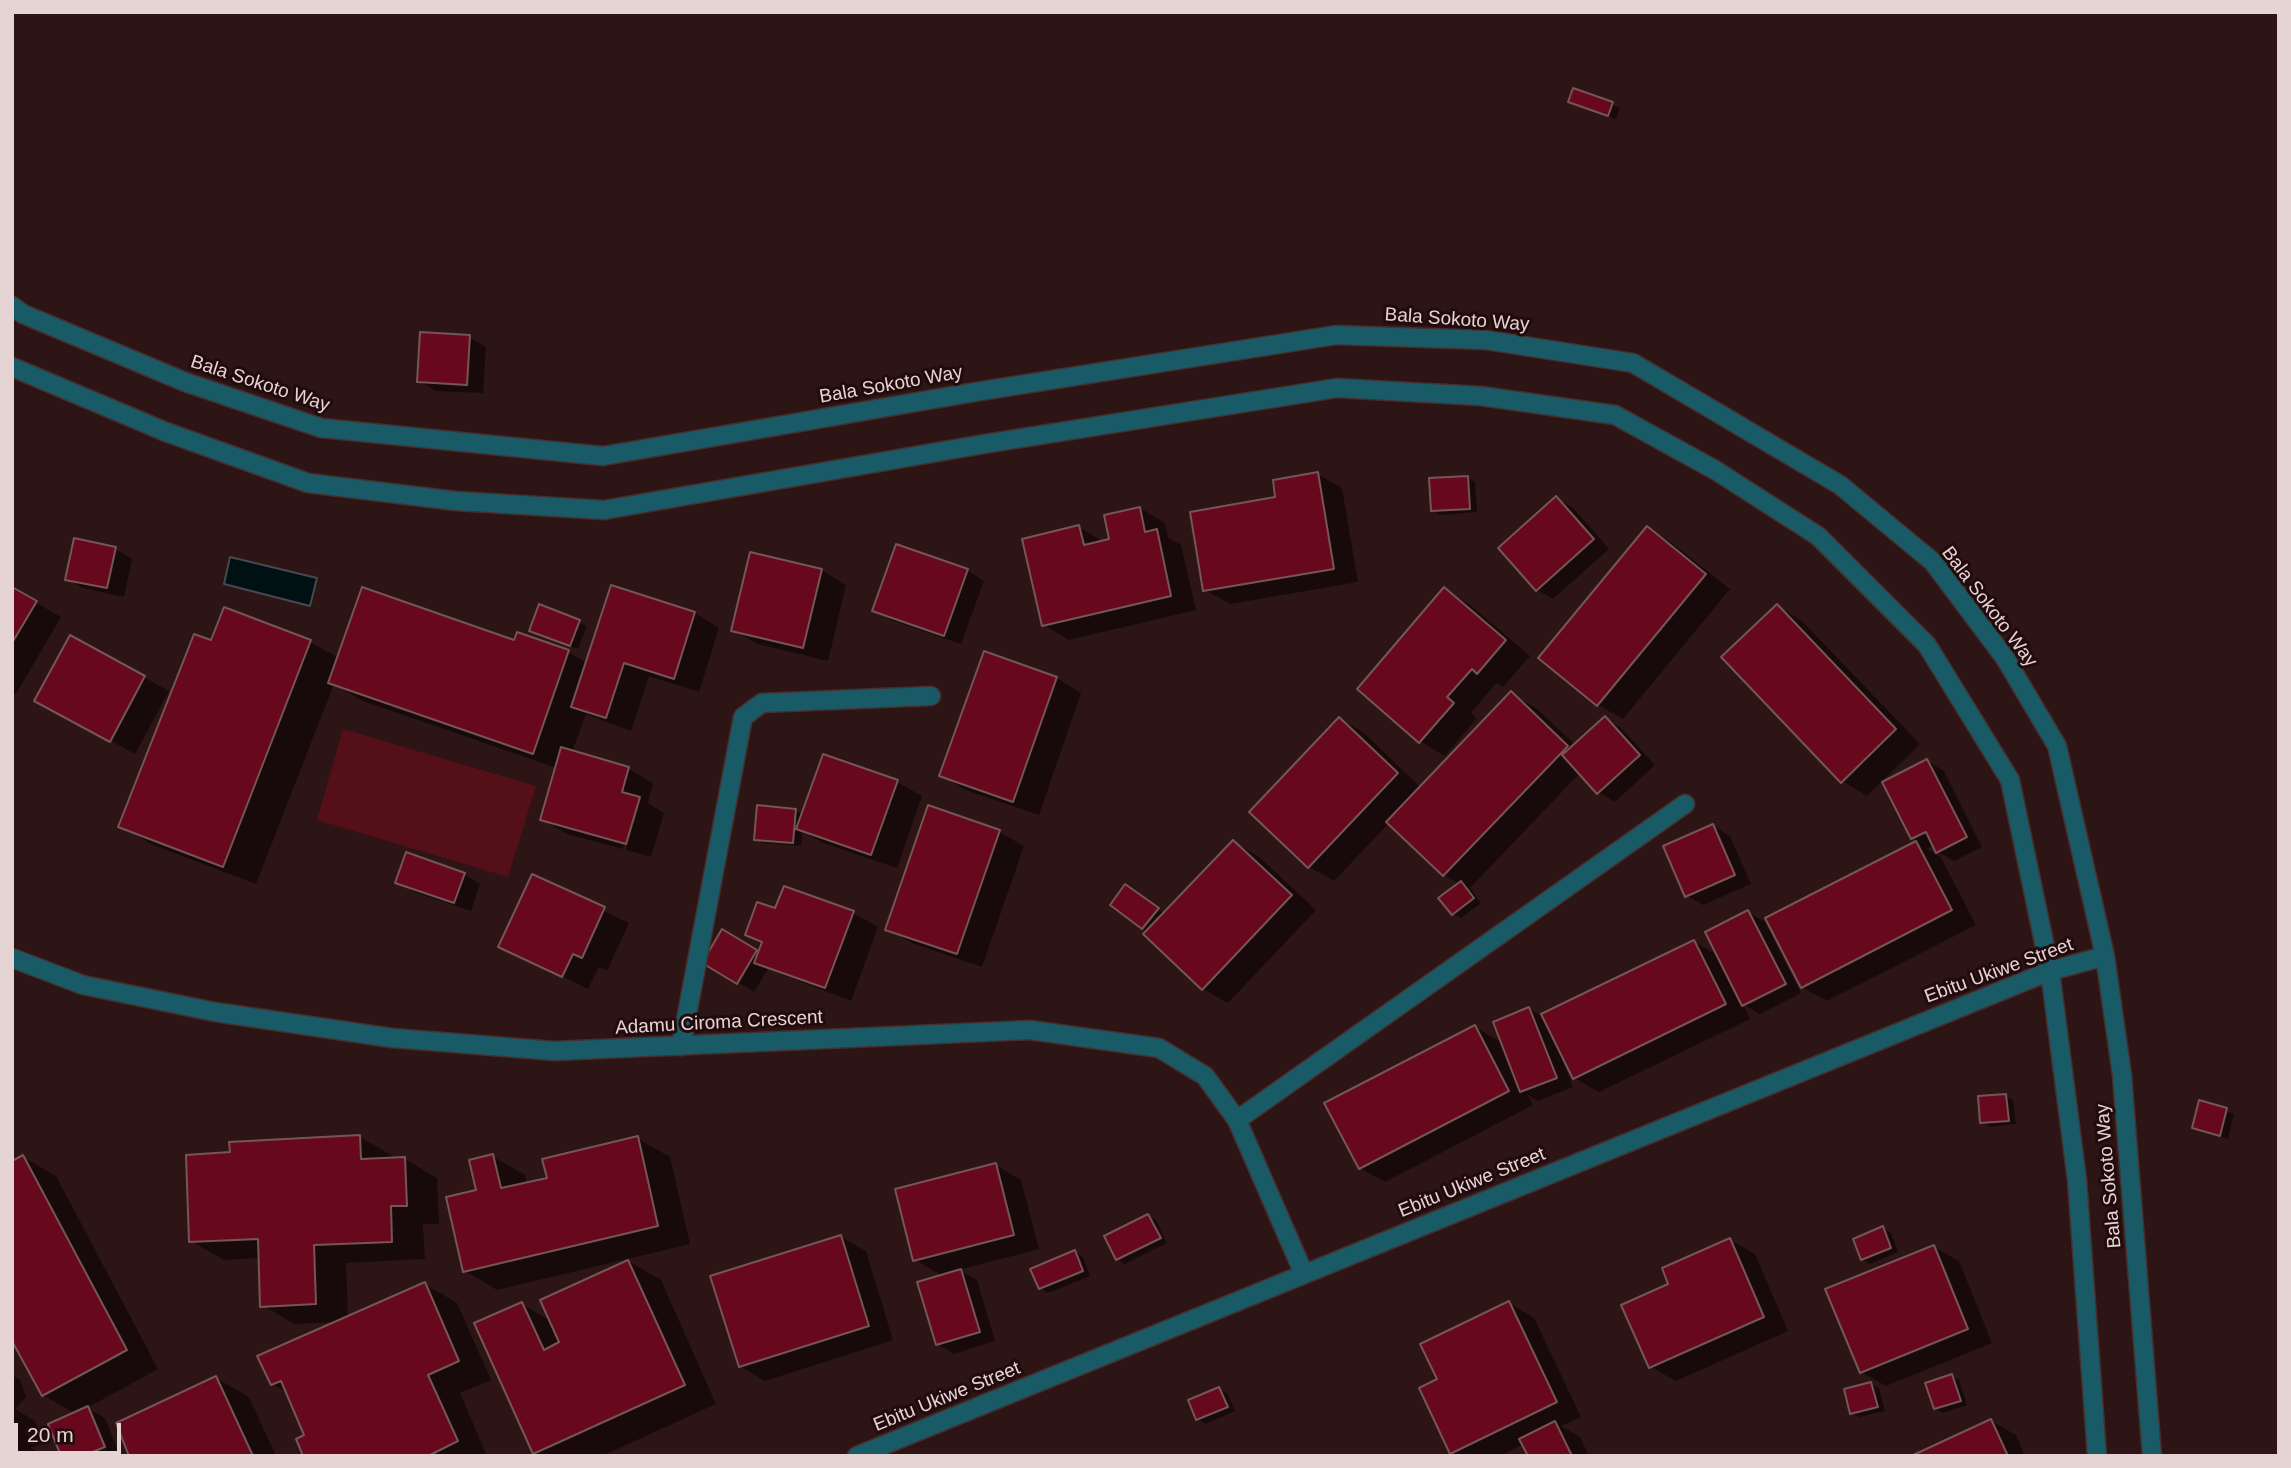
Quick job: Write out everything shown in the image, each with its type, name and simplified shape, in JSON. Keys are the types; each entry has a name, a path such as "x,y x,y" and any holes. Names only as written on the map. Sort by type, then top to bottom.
{"street":[{"name":"Bala Sokoto Way","path":"12,306 23,314 185,382 321,428 603,456 975,392 1336,335 1486,340 1633,363 1840,485 1933,562 2005,658 2057,746 2105,956 2122,1075 2152,1456"},
{"name":"Bala Sokoto Way","path":"12,367 166,432 308,483 456,501 604,510 984,444 1338,388 1481,396 1615,415 1715,470 1818,536 1927,645 2010,780 2050,971 2077,1180 2097,1456"},
{"path":"681,1045 743,717 762,703 931,696"},
{"path":"1237,1120 1685,804"},
{"name":"Ebitu Ukiwe Street","path":"858,1456 2050,971 2105,956"},
{"name":"Adamu Ciroma Crescent","path":"12,958 83,985 215,1012 392,1038 555,1051 1030,1030 1159,1048 1205,1076 1237,1120 1304,1274"}],"shaded area":[{"path":"230,557 317,578 310,606 224,584"},
{"path":"343,729 536,786 508,877 317,820"}],"building":[{"path":"1573,88 1613,102 1608,116 1568,102"},
{"path":"420,332 470,335 467,385 417,382"},
{"path":"1318,472 1334,569 1203,591 1190,512 1275,497 1273,480"},
{"path":"1468,476 1470,509 1431,511 1429,478"},
{"path":"1556,496 1594,539 1536,591 1498,548"},
{"path":"1140,507 1145,532 1157,529 1171,596 1042,626 1022,539 1079,525 1084,545 1109,539 1104,515"},
{"path":"1647,526 1706,574 1597,706 1538,658"},
{"path":"74,538 116,547 107,588 65,580"},
{"path":"896,544 968,569 944,636 872,611"},
{"path":"750,552 822,569 803,648 731,631"},
{"path":"611,585 695,612 674,679 624,663 606,718 571,707"},
{"path":"12,587 37,601 12,643"},
{"path":"362,587 514,640 517,632 569,650 533,754 328,683"},
{"path":"1444,587 1506,640 1477,674 1472,669 1447,697 1454,703 1419,743 1357,689"},
{"path":"539,604 580,620 570,646 529,631"},
{"path":"1777,604 1896,729 1841,783 1721,657"},
{"path":"224,607 311,640 223,867 118,827 194,634 211,640"},
{"path":"70,635 145,676 110,742 34,701"},
{"path":"984,651 1057,677 1013,802 939,776"},
{"path":"1511,691 1568,746 1443,876 1386,822"},
{"path":"1605,716 1640,755 1597,794 1562,755"},
{"path":"1339,717 1398,773 1308,868 1249,812"},
{"path":"561,747 629,767 622,792 640,797 626,844 540,820"},
{"path":"823,754 898,780 871,855 796,829"},
{"path":"1927,759 1967,837 1936,853 1926,832 1911,839 1882,782"},
{"path":"757,805 796,809 793,843 754,840"},
{"path":"928,805 1000,830 957,954 885,930"},
{"path":"1713,824 1735,875 1685,897 1663,846"},
{"path":"1233,840 1292,895 1202,990 1143,934"},
{"path":"1916,841 1952,910 1801,988 1765,918"},
{"path":"406,852 465,873 454,903 395,883"},
{"path":"532,874 605,907 582,958 573,954 562,977 498,947"},
{"path":"1461,881 1474,898 1452,915 1438,898"},
{"path":"1125,884 1159,908 1142,929 1110,905"},
{"path":"784,886 854,911 825,988 754,963 762,942 745,935 757,902 775,908"},
{"path":"1748,910 1786,984 1742,1006 1705,932"},
{"path":"722,929 757,950 737,984 702,963"},
{"path":"1694,940 1726,1004 1573,1079 1541,1014"},
{"path":"1529,1007 1557,1078 1520,1092 1493,1022"},
{"path":"1475,1025 1509,1091 1359,1169 1324,1103"},
{"path":"2006,1094 2009,1121 1980,1123 1978,1096"},
{"path":"2199,1100 2227,1108 2220,1136 2192,1128"},
{"path":"360,1135 361,1159 405,1157 407,1206 391,1206 392,1242 314,1245 316,1304 260,1307 258,1239 189,1242 186,1155 230,1152 229,1142"},
{"path":"638,1136 658,1226 463,1272 446,1197 476,1190 469,1160 493,1154 501,1188 547,1178 542,1159"},
{"path":"23,1155 127,1350 42,1396 12,1341 12,1161"},
{"path":"996,1163 1014,1235 913,1261 895,1189"},
{"path":"1148,1214 1161,1238 1116,1260 1104,1236"},
{"path":"1883,1226 1891,1248 1861,1260 1853,1239"},
{"path":"841,1235 869,1326 739,1367 710,1276"},
{"path":"1730,1238 1764,1317 1649,1368 1621,1305 1668,1284 1662,1268"},
{"path":"1934,1245 1968,1329 1860,1373 1825,1289"},
{"path":"1075,1250 1083,1271 1039,1289 1030,1269"},
{"path":"628,1260 685,1385 533,1454 474,1323 522,1302 544,1350 559,1342 540,1300"},
{"path":"961,1269 980,1332 936,1345 917,1282"},
{"path":"425,1282 459,1361 428,1375 458,1441 428,1456 303,1456 296,1439 304,1435 281,1381 271,1385 257,1356"},
{"path":"1509,1301 1557,1402 1450,1454 1419,1388 1437,1379 1420,1344"},
{"path":"1952,1374 1961,1401 1934,1409 1925,1383"},
{"path":"216,1376 253,1456 129,1456 116,1423"},
{"path":"1871,1382 1878,1407 1850,1414 1844,1389"},
{"path":"1219,1387 1228,1407 1196,1420 1188,1400"},
{"path":"88,1406 105,1447 82,1456 61,1456 48,1424"},
{"path":"1991,1419 2008,1456 1911,1456"},
{"path":"1555,1421 1572,1456 1528,1456 1519,1439"}]}
